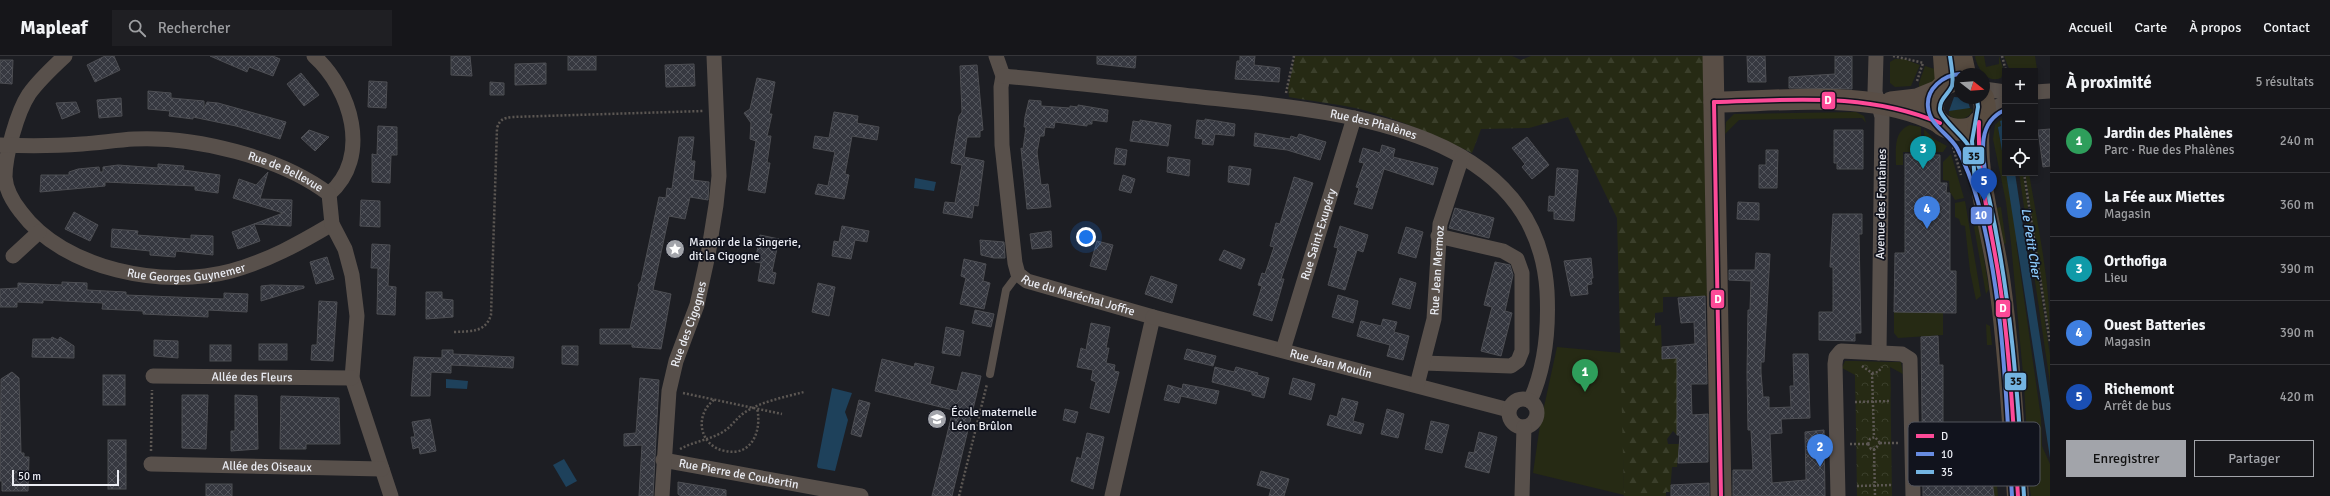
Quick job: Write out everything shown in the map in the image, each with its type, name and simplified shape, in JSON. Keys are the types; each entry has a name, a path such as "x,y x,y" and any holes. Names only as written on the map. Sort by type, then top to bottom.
{"main road":[{"path":"1944,56 1948,85 1934,107 1945,132 1961,144 1983,198"},
{"path":"1961,56 1964,68"},
{"path":"1984,104 1977,148 1983,198 2003,306 2013,422"},
{"path":"1945,132 1967,130 1980,120"},
{"path":"2017,486 2018,496"}],"street":[{"name":"Rue Georges Guynemer","path":"65,56 48,71 28,96 5,145 6,186 14,203 32,227 62,250 91,263 132,273 172,277 230,272 260,262 284,251 332,224"},
{"path":"314,56 327,67 342,92 352,120 353,149 350,167 343,180 330,194"},
{"name":"Rue des Cigognes","path":"662,496 663,460 669,391 676,361 697,306 708,255 719,176 714,56"},
{"name":"Rue du Maréchal Joffre","path":"996,56 1003,76 1001,88 1002,145 1015,263 1018,274 1027,281 1153,318"},
{"path":"1713,56 1721,496"},
{"name":"Avenue des Fontaines","path":"1876,56 1876,92 1882,117 1879,353"},
{"name":"Rue des Phalènes","path":"1003,76 1287,107 1354,118 1395,128 1462,157 1493,177 1519,205 1529,222 1542,256 1546,279 1548,330 1538,385 1530,401"},
{"path":"1878,103 1917,99 1948,85"},
{"path":"1990,90 2002,92"},
{"path":"1714,102 1856,101 1878,103 1916,112 1945,132"},
{"path":"1980,120 1988,111 2002,104"},
{"name":"Rue Saint-Exupéry","path":"1283,350 1354,118"},
{"name":"Rue de Bellevue","path":"5,145 82,144 135,139 217,146 276,166 311,182 330,194 332,224 345,248 352,275 357,316 352,378 391,496"},
{"name":"Rue Jean Mermoz","path":"1417,385 1435,313 1438,236 1442,213 1462,157"},
{"path":"12,256 39,232"},
{"path":"1423,363 1511,366 1518,361 1522,351 1522,273 1517,259 1503,251 1438,236"},
{"path":"1112,496 1153,318"},
{"name":"Rue Jean Moulin","path":"1153,318 1283,350 1509,410"},
{"path":"1838,496 1836,357 1842,351 1902,354 1910,359 1912,364 1912,422"},
{"name":"Allée des Fleurs","path":"153,376 352,378"},
{"path":"1518,400 1530,401 1536,408 1536,416 1532,424 1524,427 1512,422 1509,410 1518,400"},
{"path":"1522,496 1524,427"},
{"name":"Rue Pierre de Coubertin","path":"663,460 861,496"},
{"name":"Allée des Oiseaux","path":"151,464 382,469"},
{"path":"1913,486 1913,496"}],"lane":[{"path":"990,374 1006,290 1018,274"}],"path":[{"path":"1287,107 1286,90 1294,56"},
{"path":"2002,56 2005,68"},
{"path":"1917,99 1917,82 1923,63"},
{"path":"454,332 483,329 488,323 491,315 497,128 500,121 504,118 512,117 717,111"},
{"path":"1945,132 1954,151 1962,180"},
{"path":"2024,176 2050,343"},
{"path":"1872,373 1874,438"},
{"path":"959,496 990,374"},
{"path":"151,464 153,376"},
{"path":"669,391 782,414"},
{"path":"663,460 683,447 707,440 728,430 744,413 757,408 765,401 785,398 804,392"},
{"path":"714,400 705,408 702,415 701,429 707,440 713,446 725,452 744,448 753,441 758,430 757,408"},
{"path":"1855,402 1891,402"},
{"path":"1874,438 1878,439 1880,444 1878,448 1874,449"},
{"path":"1874,438 1869,440 1868,444 1874,449 1875,496"},
{"path":"1857,486 1892,485"}],"green space":[{"path":"1295,56 1512,56 1521,60 1531,56 1703,56 1707,296 1663,297 1663,312 1655,313 1655,326 1661,325 1662,359 1677,358 1677,435 1673,431 1667,439 1668,444 1679,444 1677,467 1672,467 1670,492 1666,492 1666,496 1624,496 1617,218 1568,117 1529,128 1481,129 1472,153 1421,130 1381,115 1348,107 1289,97 1288,88"},
{"path":"1975,56 1984,56 1986,67 1999,64 1999,56 2003,68 2001,78 1990,78 1990,68 1979,68"},
{"path":"2004,56 2035,56 2037,68 2009,68"},
{"path":"1895,59 1904,59 1920,65 1911,86 1895,87 1890,83 1890,62"},
{"path":"1925,66 1941,71 1939,78 1919,93 1919,83"},
{"path":"1967,107 1973,110 1965,118 1955,119 1949,115 1949,111"},
{"path":"1856,112 1864,116 1866,123 1862,118 1739,120 1725,134 1726,122 1734,114"},
{"path":"2002,118 2001,126 1998,128 2002,151 2002,176 2006,176 2018,241 2016,242 2041,418 2042,446 2050,464 2050,496 2031,496 2030,490 2030,486 2040,486 2040,422 2026,422 2011,243 2006,202 1993,139 1995,125"},
{"path":"1910,125 1921,127 1921,152 1903,152 1903,165 1896,165 1896,147 1898,136"},
{"path":"1924,129 1934,139 1947,146 1943,152 1925,152"},
{"path":"1951,154 1964,198 1955,200 1950,192 1949,181 1943,180 1943,162"},
{"path":"2019,176 2023,176 2050,355 2050,383"},
{"path":"2025,176 2030,176 2043,254 2048,295 2050,336"},
{"path":"1965,201 1981,296 1976,300 1970,271 1965,226 1961,225 1959,219 1955,217 1955,203"},
{"path":"2001,207 2006,243 2003,245 1995,208"},
{"path":"1978,222 1989,289 1986,294 1974,227"},
{"path":"1894,312 1943,312 1943,335 1898,338 1894,333"},
{"path":"1986,324 1990,326 1992,345 1987,345"},
{"path":"1557,347 1622,353 1624,495 1533,473 1540,425"},
{"path":"1845,361 1857,361 1855,400 1855,375 1842,368"},
{"path":"1855,361 1890,362 1892,496 1857,496"},
{"path":"1887,362 1901,362 1903,374 1890,367 1891,400"},
{"path":"1993,486 1997,486 1998,496 1994,496"}],"water":[{"path":"1954,97 1954,104 1969,104 1970,108 1949,111"},
{"path":"2002,120 2002,151 1998,127 2001,126 2000,121"},
{"path":"2006,176 2015,176 2050,403 2050,458"},
{"path":"915,178 936,182 934,191 914,188"},
{"path":"446,379 468,381 467,389 446,388"},
{"path":"832,388 852,393 845,412 848,420 835,471 818,468 817,466"},
{"path":"564,459 577,481 566,487 553,465"}],"building":[{"path":"105,56 114,56 120,70 95,82 87,65"},
{"path":"210,56 273,56 280,59 273,76 249,67 247,72"},
{"path":"451,56 470,56 472,76 451,75"},
{"path":"568,56 596,56 596,70 568,70"},
{"path":"1097,56 1136,56 1135,68 1097,64"},
{"path":"1240,56 1255,56 1254,65 1280,68 1279,82 1235,79 1237,61 1240,61"},
{"path":"1747,56 1765,56 1766,82 1748,82"},
{"path":"1835,56 1852,56 1852,89 1789,88 1789,77 1835,74"},
{"path":"0,60 13,60 12,84 0,83"},
{"path":"546,63 546,84 515,85 515,64"},
{"path":"694,64 695,86 666,87 665,65"},
{"path":"977,65 983,130 980,131 980,137 967,137 964,157 984,161 978,206 974,205 972,218 943,213 945,202 955,203 962,165 951,163 959,116 962,112 960,66"},
{"path":"301,73 319,95 304,106 287,84"},
{"path":"757,78 775,82 769,114 772,114 767,136 771,136 767,163 770,163 765,193 748,190 756,141 750,139 751,123 744,113 750,109"},
{"path":"369,81 387,82 386,108 368,107"},
{"path":"490,82 504,83 504,95 490,95"},
{"path":"148,91 171,93 171,98 204,101 204,109 207,102 218,103 286,122 280,139 236,126 193,117 193,119 169,116 170,111 148,109"},
{"path":"121,98 122,116 99,118 97,100"},
{"path":"1029,100 1041,101 1041,106 1070,108 1070,106 1078,107 1078,105 1108,110 1107,122 1092,120 1092,124 1087,124 1087,126 1055,122 1054,128 1045,127 1044,136 1040,136 1037,152 1041,185 1048,184 1051,207 1027,209 1021,148 1023,149 1026,127 1024,127 1025,117"},
{"path":"76,102 80,112 62,119 56,103"},
{"path":"834,112 858,116 857,123 879,127 877,140 852,136 845,174 849,175 844,199 815,194 818,184 828,186 835,152 813,148 815,136 829,138"},
{"path":"1205,119 1235,124 1234,136 1215,134 1213,145 1202,144 1203,139 1195,138 1197,120 1205,121"},
{"path":"1140,120 1171,125 1168,146 1130,141 1133,121 1140,122"},
{"path":"378,126 397,127 397,155 391,155 390,183 372,182 372,154 377,155"},
{"path":"2050,129 2050,166 2043,167 2038,130"},
{"path":"309,130 329,137 315,151 301,138"},
{"path":"1834,130 1863,130 1863,169 1837,169 1837,163 1834,163"},
{"path":"1255,133 1290,139 1291,136 1297,138 1299,134 1326,142 1320,160 1287,150 1254,146"},
{"path":"679,137 694,137 691,161 695,161 693,180 709,182 708,200 690,197 685,219 669,216 653,290 671,294 661,349 632,347 632,344 600,344 600,329 630,329 639,288 638,285 641,281 659,197 666,198 667,188 672,189"},
{"path":"1527,137 1549,165 1532,179 1522,167 1525,164 1512,148"},
{"path":"1382,145 1395,149 1393,157 1438,168 1433,185 1384,169 1372,209 1354,204 1359,188 1356,187 1364,163 1359,162 1363,148 1380,153"},
{"path":"1116,148 1127,150 1125,165 1114,164"},
{"path":"1766,150 1778,150 1777,188 1759,188 1759,165 1766,165"},
{"path":"1905,154 1940,155 1940,183 1947,183 1946,193 1950,193 1950,271 1956,271 1956,313 1894,312 1895,253 1905,253"},
{"path":"1168,157 1190,160 1189,176 1167,172"},
{"path":"158,164 184,166 183,170 220,175 218,193 195,190 195,186 105,182 105,186 40,192 41,175 69,175 69,172 78,169 99,167 100,172 103,172 103,167 118,165 158,168"},
{"path":"1229,166 1251,169 1249,185 1228,182"},
{"path":"1557,168 1578,170 1574,221 1554,219 1554,211 1548,211 1549,196 1555,197"},
{"path":"268,172 260,199 292,200 291,226 254,224 283,213 233,198 239,179 256,185"},
{"path":"1123,175 1135,179 1131,193 1119,190"},
{"path":"1294,177 1313,183 1281,279 1284,279 1272,321 1253,315 1262,286 1258,285 1262,273 1265,274 1274,247 1270,246 1276,223 1280,224"},
{"path":"361,200 380,201 380,227 360,226"},
{"path":"1738,202 1759,203 1759,220 1737,219"},
{"path":"1455,208 1494,218 1489,238 1449,228"},
{"path":"74,212 98,225 90,241 65,229"},
{"path":"1833,214 1862,214 1862,234 1859,234 1861,333 1855,333 1855,341 1819,340 1819,312 1833,312 1833,267 1830,267"},
{"path":"254,224 260,241 238,249 232,232"},
{"path":"842,226 869,231 867,242 855,240 851,259 832,256 834,241 839,242"},
{"path":"1340,226 1368,235 1363,252 1357,250 1345,290 1328,285 1338,248 1334,247"},
{"path":"1406,227 1423,232 1416,258 1398,253"},
{"path":"112,229 138,231 137,235 191,239 191,235 213,236 213,255 176,251 175,257 150,255 150,251 111,247"},
{"path":"1051,231 1052,247 1032,249 1030,234"},
{"path":"760,235 779,239 772,272 776,273 774,284 758,281 761,263 755,262"},
{"path":"980,240 1004,242 1005,258 994,258 981,255"},
{"path":"1097,241 1113,245 1106,270 1090,266"},
{"path":"372,244 390,245 388,286 396,287 395,315 377,314 378,268 371,268"},
{"path":"1224,250 1245,259 1241,269 1219,260"},
{"path":"1756,253 1770,254 1764,362 1761,362 1763,397 1769,397 1769,408 1791,407 1790,386 1794,386 1793,354 1808,354 1810,418 1781,419 1782,433 1770,434 1772,483 1806,480 1805,432 1824,430 1825,496 1733,496 1733,470 1753,470 1751,430 1748,430 1747,373 1748,310 1750,310 1751,281 1729,280 1729,270 1755,270"},
{"path":"327,257 334,279 316,284 310,262"},
{"path":"1591,258 1593,278 1591,278 1592,284 1587,285 1588,294 1571,296 1564,261"},
{"path":"964,259 986,264 983,281 990,283 984,309 960,304 966,278 961,276"},
{"path":"1495,262 1510,265 1513,275 1505,311 1512,313 1501,356 1481,351 1492,307 1484,305"},
{"path":"1151,276 1177,285 1172,303 1145,294"},
{"path":"1400,278 1416,283 1410,309 1392,304"},
{"path":"62,282 87,283 87,290 126,292 126,295 224,299 224,293 248,294 247,312 208,310 208,317 143,314 143,311 102,309 103,303 43,300 43,303 17,302 17,307 0,307 0,289 18,288 18,283 62,285"},
{"path":"818,283 835,287 829,316 812,312"},
{"path":"261,286 304,286 304,288 261,301"},
{"path":"426,292 442,292 442,299 453,300 453,317 426,319"},
{"path":"1338,295 1358,301 1353,323 1332,317"},
{"path":"1705,296 1707,384 1691,384 1692,415 1708,414 1708,462 1678,463 1680,435 1677,435 1677,358 1662,359 1662,347 1695,344 1694,322 1681,323 1678,298"},
{"path":"319,301 337,302 333,361 311,360 312,345 317,345"},
{"path":"975,310 994,314 991,327 972,323"},
{"path":"1383,319 1397,322 1394,332 1409,336 1403,360 1387,356 1390,345 1357,336 1361,321 1381,326"},
{"path":"1091,323 1110,327 1106,348 1109,348 1106,363 1115,365 1114,371 1119,372 1109,413 1090,408 1096,382 1091,380 1093,370 1077,367 1081,348 1086,350"},
{"path":"946,327 964,331 960,356 942,353"},
{"path":"1938,336 1939,365 1943,365 1943,422 1922,422 1921,337"},
{"path":"52,337 58,340 60,337 74,346 74,358 32,357 33,339 51,339"},
{"path":"154,340 178,341 178,358 154,356"},
{"path":"259,344 287,344 287,360 259,360"},
{"path":"210,345 231,345 231,361 210,361"},
{"path":"562,346 578,346 578,365 562,364"},
{"path":"1187,349 1216,356 1213,366 1184,359"},
{"path":"442,350 453,350 453,354 514,357 513,368 451,365 451,373 431,372 430,396 411,396 414,357 442,358"},
{"path":"882,359 914,367 915,363 934,367 930,384 957,391 962,372 981,376 952,496 932,496 953,410 875,391"},
{"path":"1215,367 1234,372 1236,367 1258,373 1257,375 1269,378 1264,398 1252,395 1252,392 1212,382"},
{"path":"12,372 19,378 21,453 24,453 24,457 29,457 28,491 2,491 2,481 0,481 1,379"},
{"path":"103,375 125,375 125,405 103,405"},
{"path":"640,378 659,380 653,496 639,496 642,445 624,446 624,434 636,433"},
{"path":"1293,378 1315,384 1311,400 1289,394"},
{"path":"1183,384 1219,391 1216,404 1181,396 1179,403 1164,400 1168,385 1182,389"},
{"path":"182,395 208,395 206,449 182,448"},
{"path":"235,395 257,396 258,449 231,451 231,431 235,431"},
{"path":"281,396 339,398 340,444 306,444 306,449 280,449"},
{"path":"1342,398 1358,402 1353,421 1364,424 1361,434 1327,425 1330,415 1337,417"},
{"path":"859,400 870,403 861,437 851,434"},
{"path":"1065,409 1078,412 1075,423 1063,420"},
{"path":"1387,409 1404,414 1398,438 1381,434"},
{"path":"430,419 436,451 420,454 419,447 413,449 411,437 415,437 412,422"},
{"path":"1431,421 1449,425 1442,453 1425,449"},
{"path":"1479,432 1497,437 1489,473 1465,467 1469,452 1474,453"},
{"path":"1087,433 1104,437 1093,489 1071,481 1077,457 1081,459"},
{"path":"108,440 126,440 126,489 108,489"},
{"path":"1261,471 1289,479 1284,496 1269,496 1271,489 1257,485"},
{"path":"678,482 726,490 726,496 681,496 678,494"},
{"path":"1709,483 1709,496 1671,496 1671,485"},
{"path":"206,484 232,484 232,496 206,496"},
{"path":"1923,486 1993,486 1994,496 1923,496"}],"transit line":[{"name":"35","path":"1950,56 1953,83 1942,100 1940,110 1944,118 1965,141 1971,150 1986,186 1997,235 2003,272 2019,422"},
{"name":"10","path":"1954,75 1937,84 1930,94 1928,107 1932,119 1957,148 1963,161 1976,195 1987,238 1999,311 2007,422"},
{"name":"D","path":"1714,102 1772,100 1829,100 1857,102 1885,106 1912,113 1940,123"},
{"name":"D","path":"1714,102 1721,496"},
{"name":"35","path":"1975,184 1972,141 1978,104"},
{"name":"10","path":"1987,184 1983,152 1985,132 1989,123 1995,116 2002,112"},
{"name":"D","path":"1979,122 1982,181 2003,305 2013,422"},
{"name":"10","path":"2011,486 2012,496"},
{"name":"D","path":"2017,486 2018,496"},
{"name":"35","path":"2023,486 2024,496"}],"place":[{"name":"Orthofiga","path":"1923,169"},
{"name":"Richemont","path":"1984,201"},
{"name":"Ouest Batteries","path":"1927,229"},
{"name":"Manoir de la Singerie, dit la Cigogne","path":"675,249"},
{"name":"Jardin des Phalènes","path":"1585,392"},
{"name":"École maternelle Léon Brûlon","path":"937,419"},
{"name":"La Fée aux Miettes","path":"1820,467"}],"water label":[{"name":"Le Petit Cher","path":"2032,243"}]}
